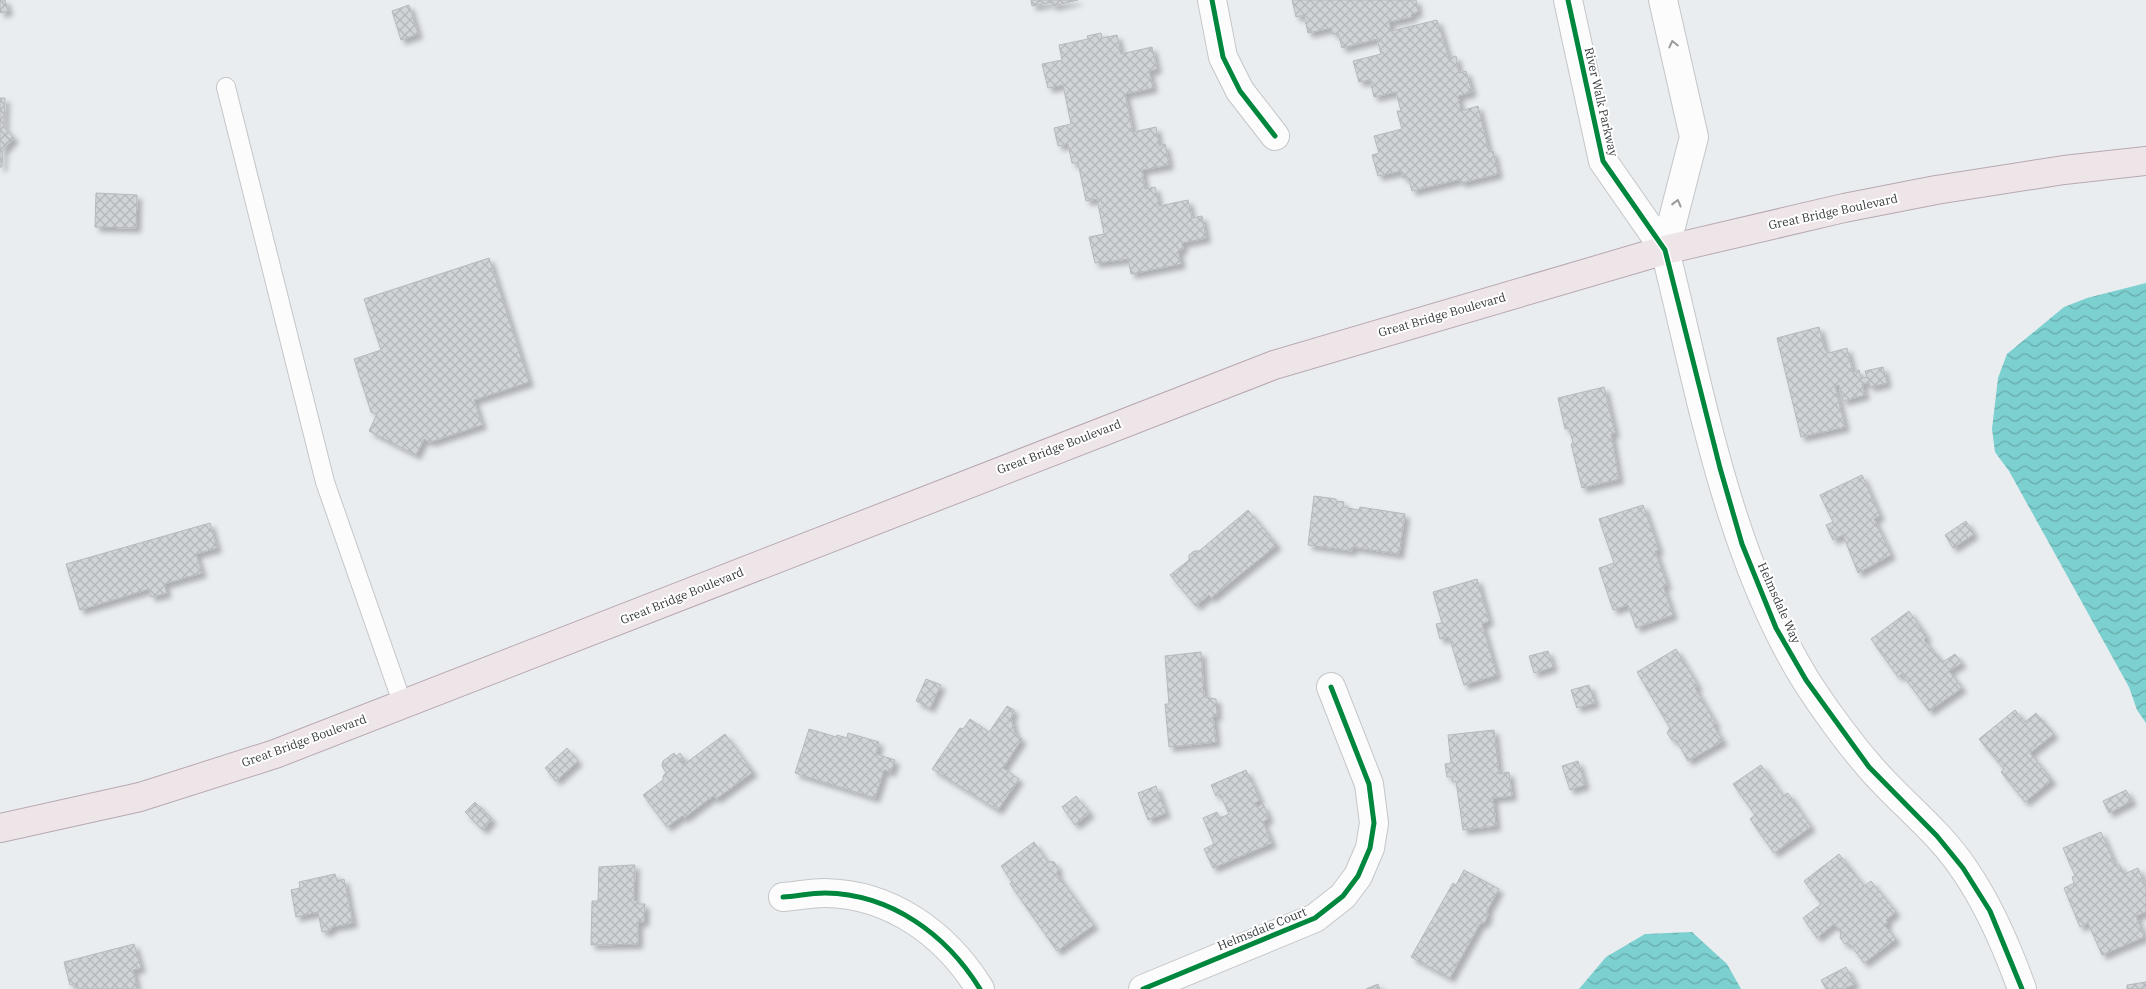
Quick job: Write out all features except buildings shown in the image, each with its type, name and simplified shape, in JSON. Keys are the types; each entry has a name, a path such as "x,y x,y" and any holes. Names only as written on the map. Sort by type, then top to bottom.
{"main road":[{"name":"Great Bridge Boulevard","path":"0,828 140,797 275,754 1225,382 1274,365 1665,250 1844,208 1936,190 2064,170 2146,161"}],"street":[{"path":"1212,0 1223,57 1240,91 1275,136"},
{"name":"River Walk Parkway","path":"1568,0 1603,161 1665,250"},
{"path":"1663,0 1694,137 1665,250"},
{"name":"Helmsdale Way","path":"1665,250 1720,468 1739,535 1776,628 1806,680 1870,766 1937,836 1963,868 1990,911 2022,989"},
{"name":"Helmsdale Court","path":"1143,989 1315,918 1344,896 1358,876 1370,848 1374,823 1369,784 1331,687"},
{"path":"783,897 824,893 852,896 893,908 930,930 947,945 980,989"}],"lane":[{"path":"226,87 325,482 402,705"}],"water":[{"path":"2146,283 2146,723 2137,710 2129,687 2009,471 1995,452 1992,429 1998,378 2007,354 2064,307 2087,298"},
{"path":"1692,932 1727,964 1741,989 1579,989 1606,957 1645,934"}],"cycle path":[{"path":"1212,0 1223,57 1240,91 1275,136"},
{"path":"1568,0 1603,161 1665,250 1720,468 1742,544 1776,628 1806,680 1869,767 1937,836 1963,868 1990,911 2022,989"},
{"path":"1143,989 1315,918 1343,896 1358,876 1370,848 1374,823 1369,784 1331,687"},
{"path":"783,897 820,893 849,895 894,909 914,921 951,951 980,989"}]}
